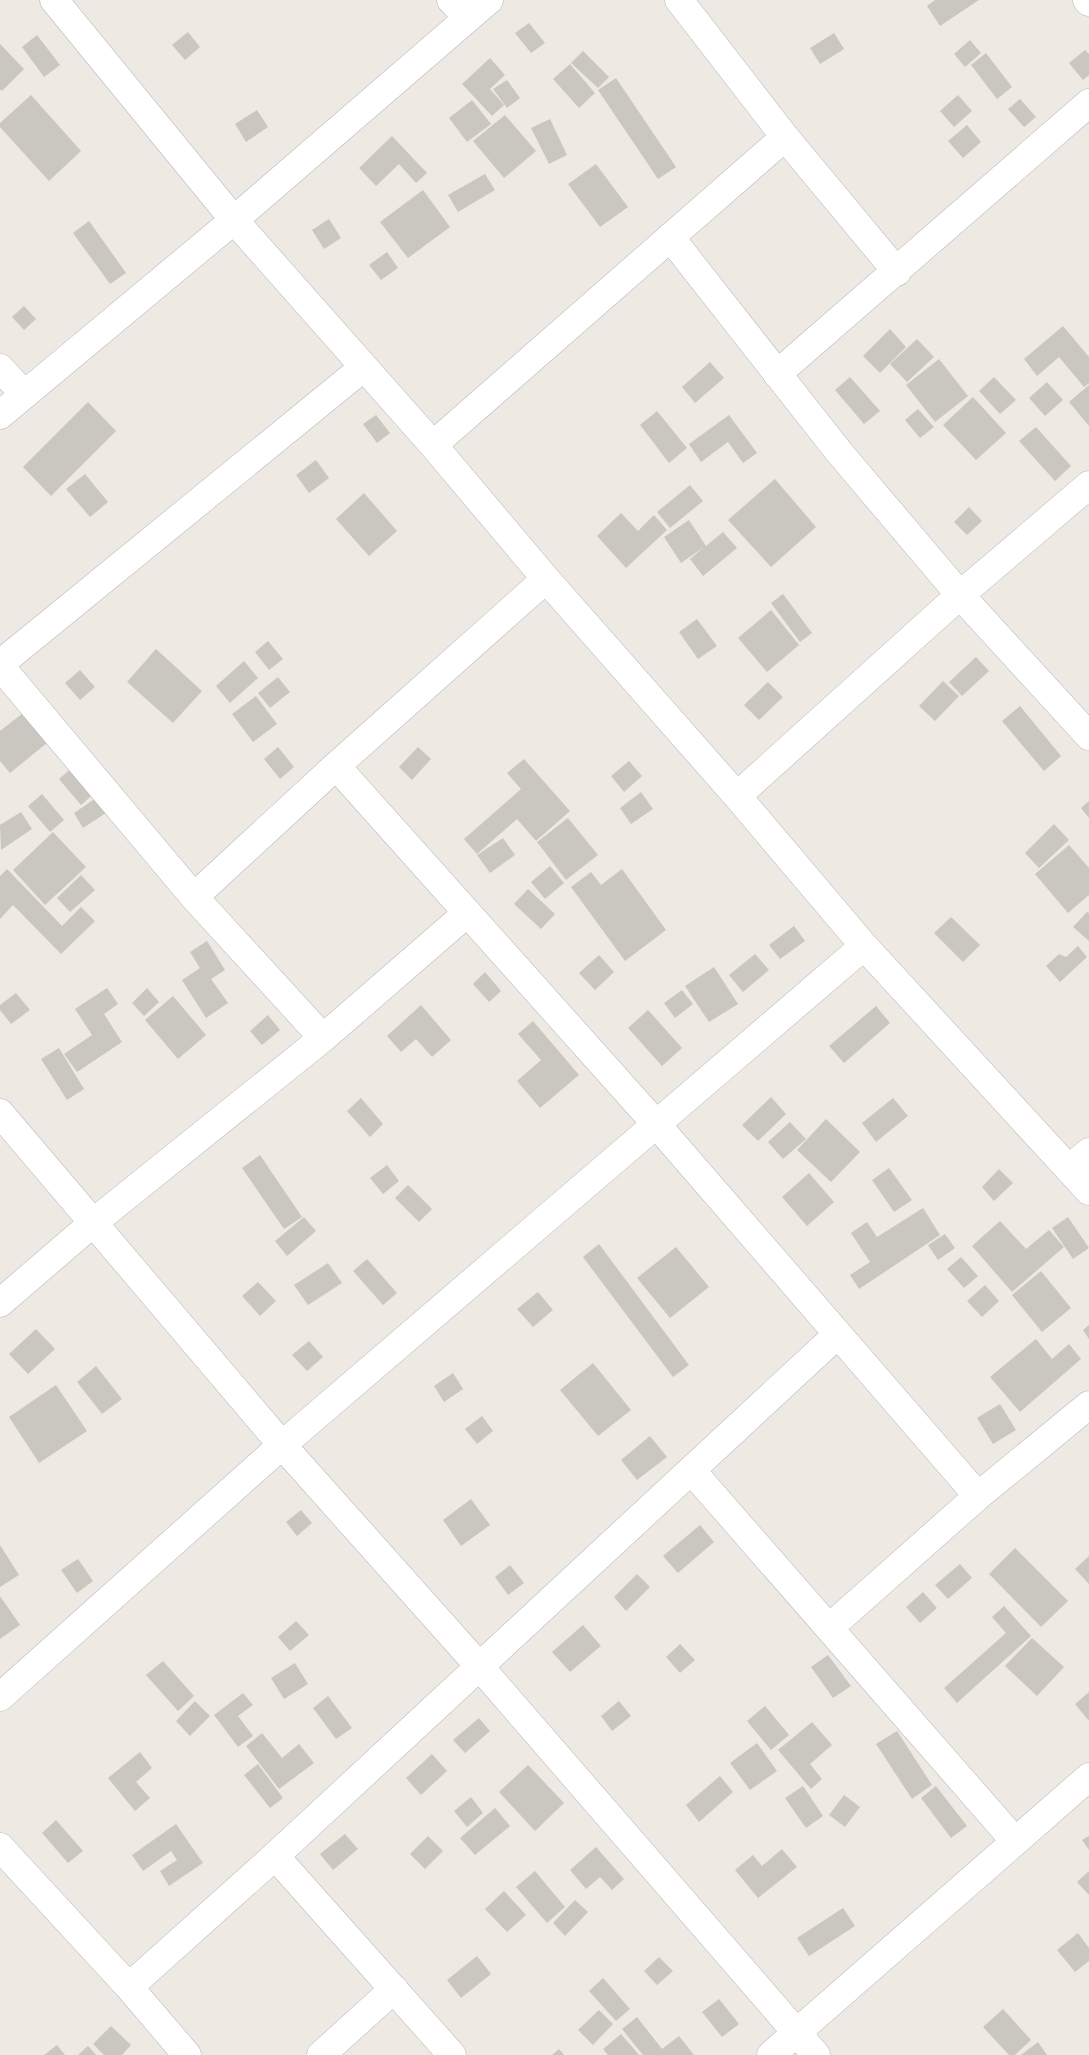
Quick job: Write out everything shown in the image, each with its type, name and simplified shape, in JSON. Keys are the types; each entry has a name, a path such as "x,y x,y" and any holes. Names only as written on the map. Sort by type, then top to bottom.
{"street":[{"path":"54,0 234,220 433,445 546,579 737,796 864,946 1079,1160 1089,1191"},
{"path":"0,415 234,220 460,9 489,0"},
{"path":"680,0 785,137 896,272"},
{"path":"777,374 1089,103"},
{"path":"433,445 785,137"},
{"path":"670,237 777,374 960,595 1089,736"},
{"path":"323,1038 194,897 0,665 364,367"},
{"path":"0,368 24,394"},
{"path":"737,796 960,595 1089,485"},
{"path":"194,897 336,766 546,579"},
{"path":"336,766 466,914 657,1125 978,1496"},
{"path":"0,1304 94,1222 323,1038 466,914"},
{"path":"0,1697 282,1445 864,946"},
{"path":"0,1113 282,1445 480,1667 816,2055"},
{"path":"129,1987 275,1856 838,1334"},
{"path":"829,1628 978,1496 1089,1405"},
{"path":"691,1470 1014,1840"},
{"path":"771,2055 1089,1776"},
{"path":"0,1847 129,1987 187,2055"},
{"path":"275,1856 452,2055"},
{"path":"321,2055 394,1989"}],"building":[{"path":"935,0 979,0 940,26 927,6"},
{"path":"529,23 545,43 531,53 515,33"},
{"path":"188,32 200,47 185,60 172,45"},
{"path":"834,33 844,49 820,64 810,48"},
{"path":"37,35 60,65 44,77 22,47"},
{"path":"970,40 981,53 965,67 954,54"},
{"path":"0,44 24,69 2,91 0,89"},
{"path":"1085,50 1089,54 1089,75 1083,80 1069,63"},
{"path":"583,51 609,77 598,88 571,63"},
{"path":"986,53 1012,87 997,99 971,65"},
{"path":"490,58 505,75 490,89 504,105 492,116 462,84"},
{"path":"570,64 595,93 579,108 553,79"},
{"path":"616,78 676,167 658,179 598,90"},
{"path":"507,80 520,98 507,108 493,89"},
{"path":"31,95 81,151 49,181 0,127 0,123"},
{"path":"958,95 972,111 954,127 940,111"},
{"path":"1020,99 1036,117 1024,127 1008,109"},
{"path":"472,100 491,124 467,142 449,118"},
{"path":"257,110 268,127 246,142 235,124"},
{"path":"505,115 536,151 504,178 473,141"},
{"path":"550,119 567,155 549,164 531,128"},
{"path":"967,125 981,142 963,158 948,141"},
{"path":"392,136 427,173 416,183 399,164 376,186 359,168"},
{"path":"596,164 628,207 600,227 568,184"},
{"path":"485,174 495,190 458,212 448,195"},
{"path":"423,190 450,227 408,258 380,222"},
{"path":"329,219 341,238 324,249 312,230"},
{"path":"89,221 126,273 110,284 73,233"},
{"path":"387,252 398,268 381,280 369,265"},
{"path":"24,306 36,319 24,330 12,317"},
{"path":"1063,326 1089,357 1089,383 1084,387 1059,357 1037,376 1024,359"},
{"path":"890,329 906,347 880,373 863,356"},
{"path":"917,339 934,357 907,382 890,364"},
{"path":"939,359 968,396 935,422 906,385"},
{"path":"710,362 724,378 695,403 682,387"},
{"path":"850,377 880,411 864,424 835,390"},
{"path":"994,377 1016,400 1000,414 979,391"},
{"path":"1047,382 1063,400 1045,416 1029,398"},
{"path":"1089,385 1089,426 1069,402"},
{"path":"973,397 1006,433 976,460 943,425"},
{"path":"88,402 116,431 51,496 23,467"},
{"path":"918,409 934,427 920,438 905,420"},
{"path":"657,411 687,448 669,463 640,425"},
{"path":"376,415 390,433 377,443 363,424"},
{"path":"729,415 757,453 743,463 728,442 701,462 689,444"},
{"path":"1036,427 1071,466 1055,481 1019,441"},
{"path":"316,460 329,478 309,493 296,475"},
{"path":"85,474 108,502 90,517 66,489"},
{"path":"775,479 816,527 771,567 728,520"},
{"path":"690,485 703,501 670,528 657,512"},
{"path":"364,493 397,531 369,556 336,519"},
{"path":"969,507 982,521 967,535 954,522"},
{"path":"621,513 638,531 654,515 667,530 626,568 597,536"},
{"path":"689,520 706,546 723,532 737,548 703,576 690,559 704,547 681,563 664,537"},
{"path":"783,594 812,633 800,642 771,603"},
{"path":"771,610 799,645 767,672 738,638"},
{"path":"697,619 717,646 698,659 679,632"},
{"path":"268,641 283,659 269,670 255,652"},
{"path":"156,649 202,691 173,723 127,682"},
{"path":"976,657 989,671 962,696 949,682"},
{"path":"244,661 258,678 230,703 216,686"},
{"path":"80,670 95,687 80,700 65,683"},
{"path":"278,677 290,692 270,708 258,693"},
{"path":"943,681 959,696 935,721 919,706"},
{"path":"768,682 783,697 759,720 744,705"},
{"path":"256,696 277,724 253,742 232,714"},
{"path":"1020,706 1061,756 1044,771 1002,721"},
{"path":"23,713 47,743 10,773 0,761 0,731"},
{"path":"278,747 294,767 280,779 264,759"},
{"path":"418,747 431,759 412,780 399,767"},
{"path":"524,759 570,811 536,841 517,819 477,854 464,839 521,789 507,773"},
{"path":"629,761 642,776 624,792 611,776"},
{"path":"74,766 97,791 81,805 59,779"},
{"path":"641,792 653,809 631,824 620,808"},
{"path":"42,794 64,820 50,832 28,806"},
{"path":"102,794 112,809 83,828 74,813"},
{"path":"1089,801 1089,818 1081,808"},
{"path":"21,812 32,829 1,850 0,825"},
{"path":"568,818 598,855 566,880 537,842"},
{"path":"1054,824 1069,840 1039,868 1025,853"},
{"path":"53,832 86,867 45,905 13,870"},
{"path":"503,838 515,855 490,873 477,855"},
{"path":"1069,845 1089,868 1089,895 1068,913 1035,874"},
{"path":"550,866 564,883 545,899 531,882"},
{"path":"7,869 62,926 81,907 95,921 61,954 13,905 0,919 0,876"},
{"path":"622,869 666,930 625,961 571,887 591,872 601,885"},
{"path":"81,875 95,890 70,912 57,898"},
{"path":"528,889 555,914 541,929 514,904"},
{"path":"1087,912 1089,913 1089,941 1073,927"},
{"path":"951,917 980,945 963,962 934,933"},
{"path":"794,926 805,941 780,959 769,945"},
{"path":"207,941 225,970 211,979 228,1003 206,1018 182,980 200,968 190,952"},
{"path":"1078,946 1087,957 1060,982 1046,966 1059,954 1066,957"},
{"path":"755,954 769,970 743,992 729,975"},
{"path":"599,955 614,972 595,990 579,973"},
{"path":"714,967 738,1004 709,1022 685,986"},
{"path":"485,972 501,991 489,1002 473,984"},
{"path":"107,988 118,1004 104,1014 122,1042 77,1072 64,1054 92,1035 75,1009"},
{"path":"147,988 159,1002 144,1016 132,1003"},
{"path":"682,990 693,1004 675,1018 664,1003"},
{"path":"16,993 30,1010 11,1024 0,1010 0,1005"},
{"path":"173,996 206,1035 178,1059 145,1020"},
{"path":"421,1005 451,1040 432,1057 416,1039 401,1052 387,1036"},
{"path":"876,1006 890,1023 844,1063 829,1046"},
{"path":"648,1010 682,1048 662,1066 628,1028"},
{"path":"268,1015 280,1030 262,1045 250,1031"},
{"path":"533,1021 579,1075 540,1108 517,1081 541,1060 518,1034"},
{"path":"59,1048 84,1089 67,1100 41,1059"},
{"path":"771,1097 786,1114 758,1141 742,1125"},
{"path":"361,1098 383,1124 370,1137 347,1111"},
{"path":"893,1098 908,1116 876,1142 862,1123"},
{"path":"826,1119 860,1152 831,1182 797,1150"},
{"path":"790,1122 806,1139 783,1159 768,1142"},
{"path":"260,1155 302,1217 284,1229 242,1168"},
{"path":"387,1165 399,1181 383,1194 370,1178"},
{"path":"889,1168 912,1200 894,1212 872,1180"},
{"path":"999,1169 1013,1183 994,1201 982,1187"},
{"path":"809,1173 834,1202 807,1226 782,1197"},
{"path":"408,1185 432,1209 419,1222 395,1198"},
{"path":"923,1208 940,1235 859,1289 850,1275 870,1262 851,1233 867,1222 877,1237"},
{"path":"304,1217 316,1231 287,1256 275,1241"},
{"path":"1068,1217 1089,1248 1073,1259 1052,1228"},
{"path":"1000,1221 1026,1249 1049,1230 1064,1247 1012,1292 972,1246"},
{"path":"945,1234 955,1248 938,1260 928,1245"},
{"path":"599,1244 689,1365 673,1377 583,1257"},
{"path":"676,1247 709,1287 670,1318 637,1278"},
{"path":"961,1257 978,1276 964,1288 947,1269"},
{"path":"367,1259 397,1293 383,1305 353,1271"},
{"path":"328,1263 342,1283 308,1305 294,1285"},
{"path":"1041,1271 1071,1308 1042,1332 1012,1295"},
{"path":"258,1282 276,1301 260,1316 242,1296"},
{"path":"985,1285 999,1301 982,1317 967,1301"},
{"path":"538,1292 553,1310 533,1327 517,1309"},
{"path":"1089,1325 1089,1339 1083,1330"},
{"path":"36,1329 55,1349 28,1374 9,1354"},
{"path":"1036,1339 1052,1359 1069,1344 1081,1359 1020,1412 990,1377"},
{"path":"309,1341 323,1357 307,1371 292,1355"},
{"path":"593,1363 631,1410 598,1436 560,1390"},
{"path":"96,1366 122,1399 102,1414 77,1382"},
{"path":"453,1373 463,1389 444,1402 434,1386"},
{"path":"56,1385 87,1431 39,1463 9,1417"},
{"path":"1000,1404 1016,1430 993,1444 977,1418"},
{"path":"482,1416 493,1431 477,1444 465,1429"},
{"path":"650,1436 667,1457 637,1480 621,1460"},
{"path":"471,1499 490,1525 461,1546 443,1520"},
{"path":"301,1510 312,1523 297,1536 286,1522"},
{"path":"700,1525 714,1542 678,1573 663,1556"},
{"path":"0,1545 19,1575 0,1587"},
{"path":"1015,1548 1068,1601 1041,1627 989,1574"},
{"path":"1089,1556 1089,1584 1075,1569"},
{"path":"78,1559 93,1581 77,1593 61,1570"},
{"path":"960,1564 972,1578 948,1599 935,1585"},
{"path":"510,1565 524,1583 508,1595 495,1577"},
{"path":"637,1574 650,1587 626,1611 614,1597"},
{"path":"923,1592 937,1608 920,1623 906,1607"},
{"path":"0,1596 20,1625 0,1639"},
{"path":"1004,1606 1031,1636 957,1703 944,1688 1006,1633 992,1617"},
{"path":"296,1621 309,1635 290,1651 278,1637"},
{"path":"583,1625 601,1646 570,1672 552,1652"},
{"path":"1032,1638 1064,1667 1037,1696 1005,1666"},
{"path":"680,1644 695,1660 680,1673 666,1657"},
{"path":"828,1655 851,1686 833,1698 811,1667"},
{"path":"163,1661 194,1696 178,1711 146,1675"},
{"path":"295,1663 308,1684 284,1699 271,1678"},
{"path":"1089,1692 1089,1721 1075,1704"},
{"path":"243,1693 253,1705 238,1716 253,1736 238,1747 214,1715"},
{"path":"328,1696 352,1728 336,1739 313,1708"},
{"path":"195,1701 210,1716 190,1736 176,1721"},
{"path":"619,1701 631,1716 612,1731 601,1716"},
{"path":"765,1706 789,1735 771,1750 747,1721"},
{"path":"479,1718 490,1731 465,1753 453,1740"},
{"path":"812,1722 832,1745 810,1764 822,1779 811,1789 778,1750"},
{"path":"897,1731 932,1785 912,1799 876,1744"},
{"path":"262,1733 282,1758 299,1744 314,1763 279,1789 246,1746"},
{"path":"757,1743 777,1771 750,1790 730,1763"},
{"path":"140,1752 152,1768 136,1782 150,1798 135,1811 108,1778"},
{"path":"432,1754 447,1771 421,1795 406,1778"},
{"path":"258,1764 283,1798 270,1808 244,1775"},
{"path":"528,1765 564,1803 535,1831 499,1792"},
{"path":"720,1776 733,1792 699,1822 686,1805"},
{"path":"803,1786 823,1816 806,1828 785,1798"},
{"path":"936,1786 967,1826 951,1838 921,1798"},
{"path":"844,1795 860,1807 845,1827 829,1815"},
{"path":"471,1797 483,1813 467,1827 454,1811"},
{"path":"495,1808 510,1826 475,1855 460,1838"},
{"path":"56,1820 83,1851 68,1863 42,1833"},
{"path":"176,1824 203,1863 169,1886 160,1871 177,1860 171,1851 143,1871 132,1855"},
{"path":"345,1834 358,1849 333,1870 320,1854"},
{"path":"428,1836 443,1851 425,1869 410,1854"},
{"path":"1089,1836 1089,1850 1082,1840"},
{"path":"596,1847 624,1879 612,1890 600,1877 586,1889 570,1870"},
{"path":"782,1849 797,1867 758,1898 735,1870 753,1855 762,1866"},
{"path":"535,1871 565,1907 547,1923 516,1887"},
{"path":"1089,1871 1089,1895 1077,1882"},
{"path":"504,1891 526,1915 507,1932 485,1909"},
{"path":"575,1900 588,1912 565,1936 553,1923"},
{"path":"843,1908 855,1926 809,1956 797,1938"},
{"path":"1078,1933 1089,1948 1089,1961 1075,1972 1057,1950"},
{"path":"477,1956 491,1974 461,1998 447,1980"},
{"path":"659,1957 673,1971 657,1985 644,1971"},
{"path":"603,1978 630,2009 616,2021 589,1991"},
{"path":"719,1999 739,2024 722,2037 702,2012"},
{"path":"1003,2009 1031,2040 1015,2055 1009,2055 983,2027"},
{"path":"599,2010 613,2024 593,2045 578,2030"},
{"path":"637,2017 662,2049 679,2036 694,2055 643,2055 622,2029"},
{"path":"111,2026 131,2045 122,2055 104,2055 93,2044"},
{"path":"621,2034 639,2055 608,2055 603,2049"},
{"path":"1038,2042 1047,2055 1021,2055"},
{"path":"57,2045 65,2055 44,2055"},
{"path":"88,2046 96,2055 78,2055"},
{"path":"559,2049 564,2055 552,2055"}]}
